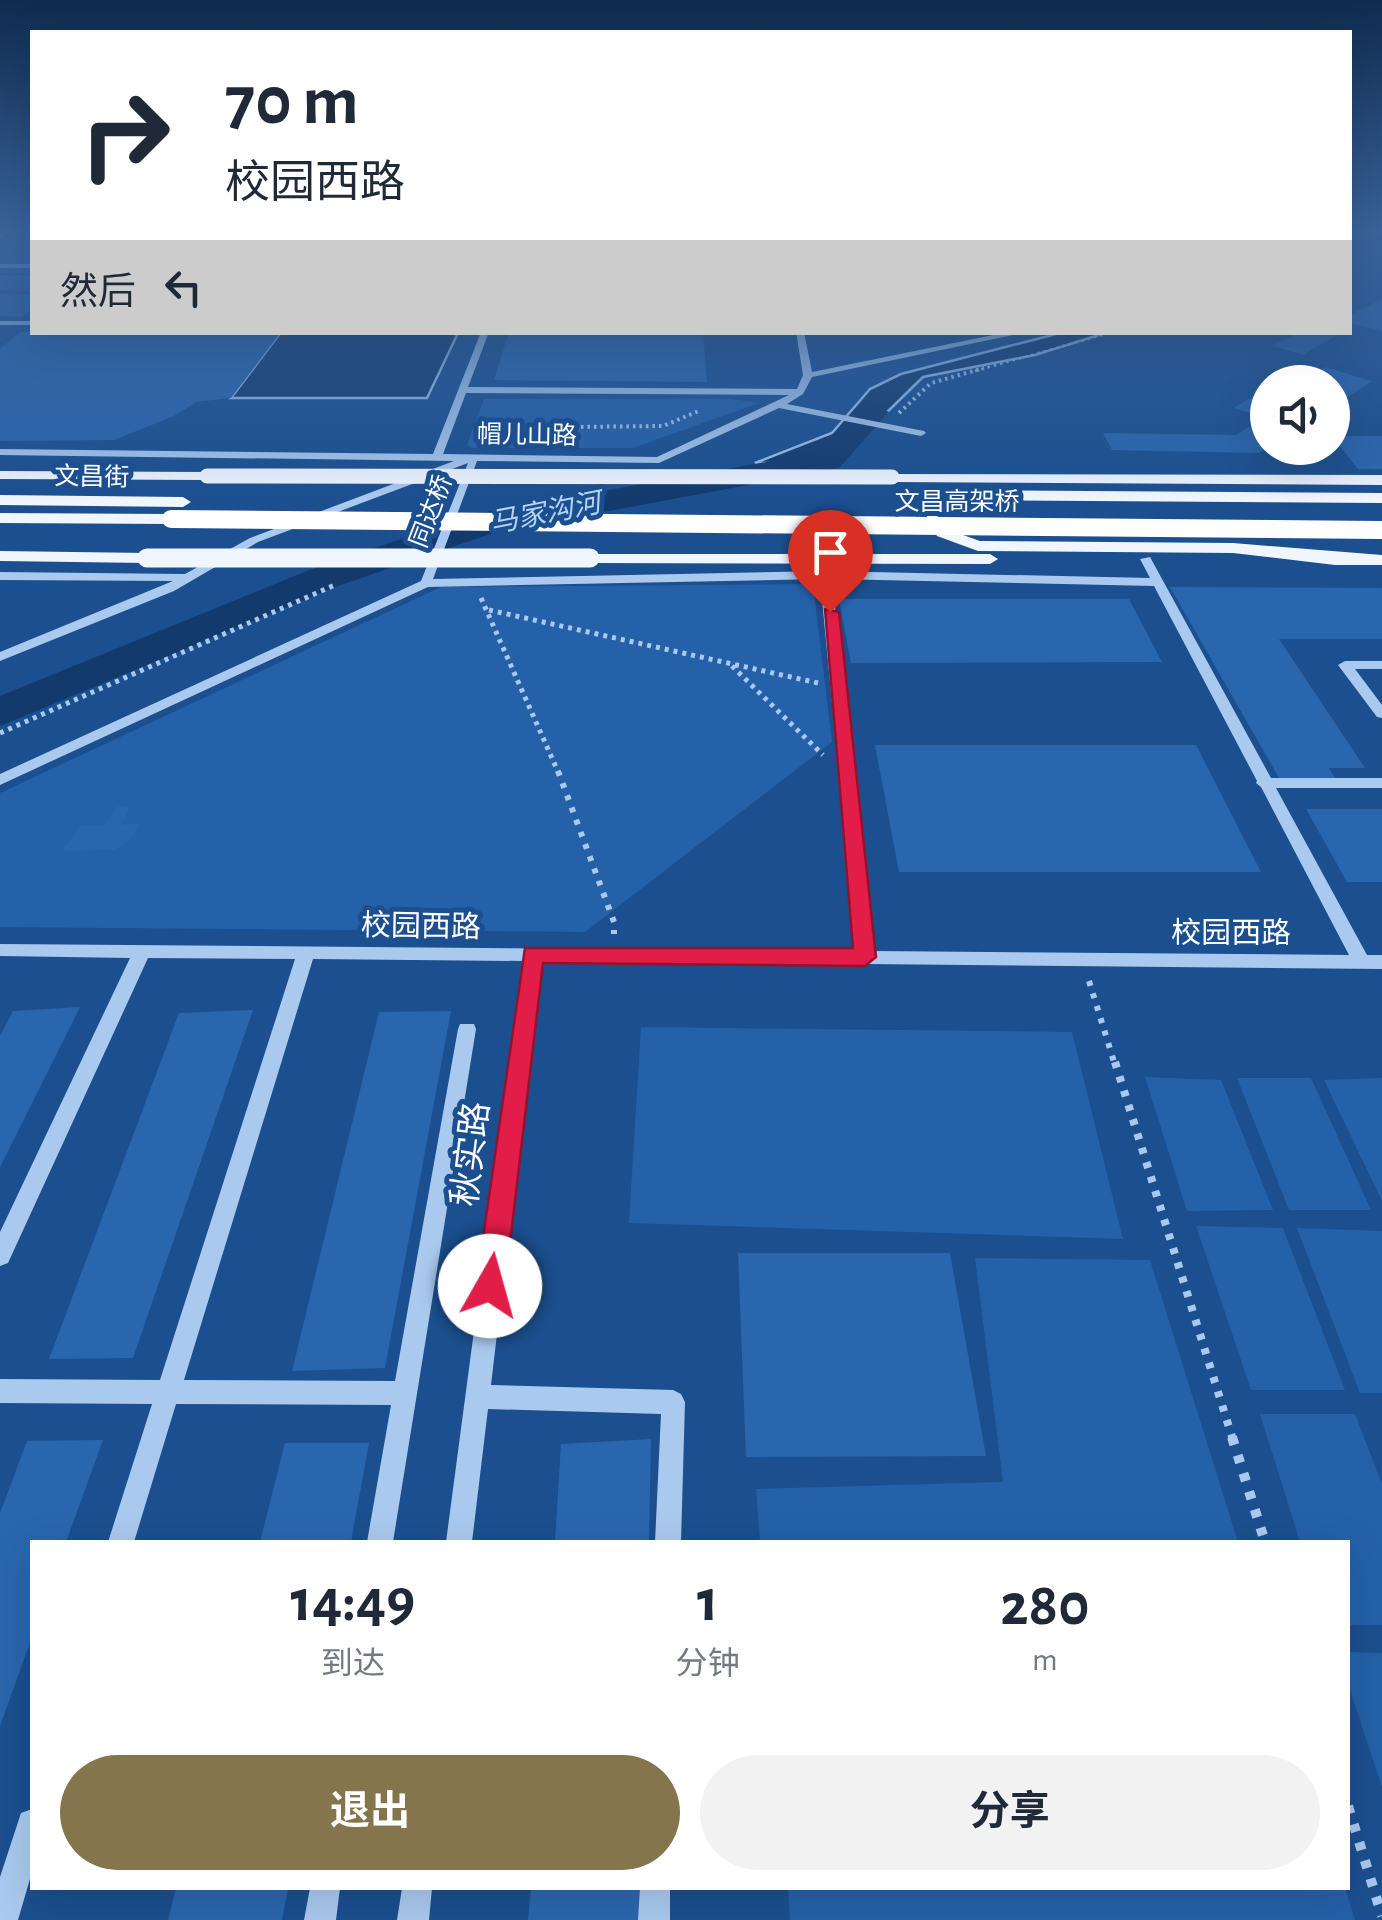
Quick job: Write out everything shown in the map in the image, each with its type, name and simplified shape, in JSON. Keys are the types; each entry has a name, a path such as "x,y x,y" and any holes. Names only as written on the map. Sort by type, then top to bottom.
{"highway":[{"name":"文昌高架桥","path":"184,502 1382,512"},
{"name":"文昌高架桥","path":"172,519 1382,530"}],"main road":[{"path":"0,475 1382,480"},
{"path":"1352,560 1232,548 965,544 937,528 930,514 932,502 942,497 1382,498"},
{"name":"文昌街","path":"0,499 184,502"},
{"name":"文昌街","path":"0,518 172,519"},
{"path":"0,556 1382,560"}],"street":[{"path":"0,323 30,323"},
{"path":"438,455 484,335"},
{"path":"462,390 800,392 808,375 801,335"},
{"path":"808,375 1008,335"},
{"name":"帽儿山路","path":"0,452 660,460 800,392"},
{"path":"778,405 921,434"},
{"path":"0,658 187,578 254,540 411,484 476,456"},
{"name":"同达桥","path":"426,583 476,456"},
{"path":"1146,560 1360,961"},
{"path":"826,575 865,957"},
{"path":"0,780 426,583 826,575 1158,582"},
{"path":"0,576 187,578"},
{"path":"1382,665 1345,665 1382,714"},
{"path":"1263,783 1382,783"},
{"name":"校园西路","path":"0,950 1382,962"},
{"path":"0,1256 142,951"},
{"path":"122,1540 306,952"},
{"name":"秋实路","path":"459,1540 533,954"},
{"path":"380,1540 467,1029"},
{"path":"0,1392 404,1394"},
{"path":"476,1397 673,1402 668,1540"},
{"path":"2,1920 30,1830"},
{"path":"320,1920 325,1890"},
{"path":"413,1920 417,1890"},
{"path":"654,1920 656,1890"}],"path":[{"path":"528,456 535,446 571,427 663,426 744,392"},
{"path":"612,955 614,922 540,724 488,610 839,687"},
{"path":"731,665 845,776"},
{"path":"1082,959 1264,1540"},
{"path":"1350,1812 1382,1916"}],"shaded area":[{"path":"279,335 457,335 427,398 231,398"},
{"path":"1052,335 1099,335 1035,355 923,377 835,463 755,463 832,433 870,389 901,374"},
{"path":"484,399 732,399 759,403 633,448 471,448 467,445"},
{"path":"813,584 832,742 585,932 0,927 0,793 441,587"},
{"path":"641,1027 1072,1032 1123,1239 629,1223"},
{"path":"1145,1077 1221,1080 1273,1210 1187,1211"},
{"path":"1237,1078 1311,1078 1371,1210 1289,1210"},
{"path":"1382,1078 1382,1201 1324,1080"},
{"path":"1196,1226 1283,1228 1345,1390 1251,1390"},
{"path":"1297,1228 1382,1231 1382,1393 1360,1393"},
{"path":"975,1258 1150,1260 1237,1540 760,1540 756,1489 1003,1482"},
{"path":"1260,1414 1355,1414 1382,1484 1382,1625 1350,1625 1350,1540 1299,1540"},
{"path":"1350,1652 1382,1653 1382,1787 1350,1690"},
{"path":"788,1890 1346,1890 1355,1920 790,1920"}],"building":[{"path":"1352,322 1382,322 1382,331 1352,324"},
{"path":"20,332 279,335 231,398 196,402 174,416 114,440 0,441 0,349"},
{"path":"508,335 703,335 707,382 494,380"},
{"path":"1293,335 1337,335 1303,355 1273,346"},
{"path":"1350,374 1372,381 1350,395"},
{"path":"1250,398 1250,413 1234,408"},
{"path":"1250,426 1250,453 1112,450 1103,433 1236,435"},
{"path":"1350,436 1382,436 1382,469 1358,469 1350,459"},
{"path":"1170,587 1382,588 1382,639 1279,639 1365,768 1329,768 1335,778 1279,778"},
{"path":"839,599 1129,599 1162,662 851,663"},
{"path":"875,745 1196,745 1261,872 899,872"},
{"path":"130,806 122,825 140,823 131,839 115,850 62,851 81,825 104,826 116,807"},
{"path":"1306,809 1382,809 1382,882 1347,882"},
{"path":"80,1007 0,1167 0,1036 13,1011"},
{"path":"253,1010 133,1358 49,1359 179,1013"},
{"path":"451,1011 385,1368 292,1371 379,1012"},
{"path":"738,1253 950,1253 986,1456 746,1457"},
{"path":"651,1439 649,1540 555,1540 561,1444"},
{"path":"103,1440 67,1540 30,1540 30,1643 0,1726 0,1513 27,1441"},
{"path":"285,1443 369,1443 351,1540 261,1540"},
{"path":"176,1890 288,1890 282,1920 168,1920"},
{"path":"531,1890 643,1890 643,1920 528,1920"}],"waterway":[{"name":"马家沟河","path":"0,712 321,579 488,522 827,461 873,412"}],"route":[{"path":"490,1286 533,954 865,957 830,612"}]}
